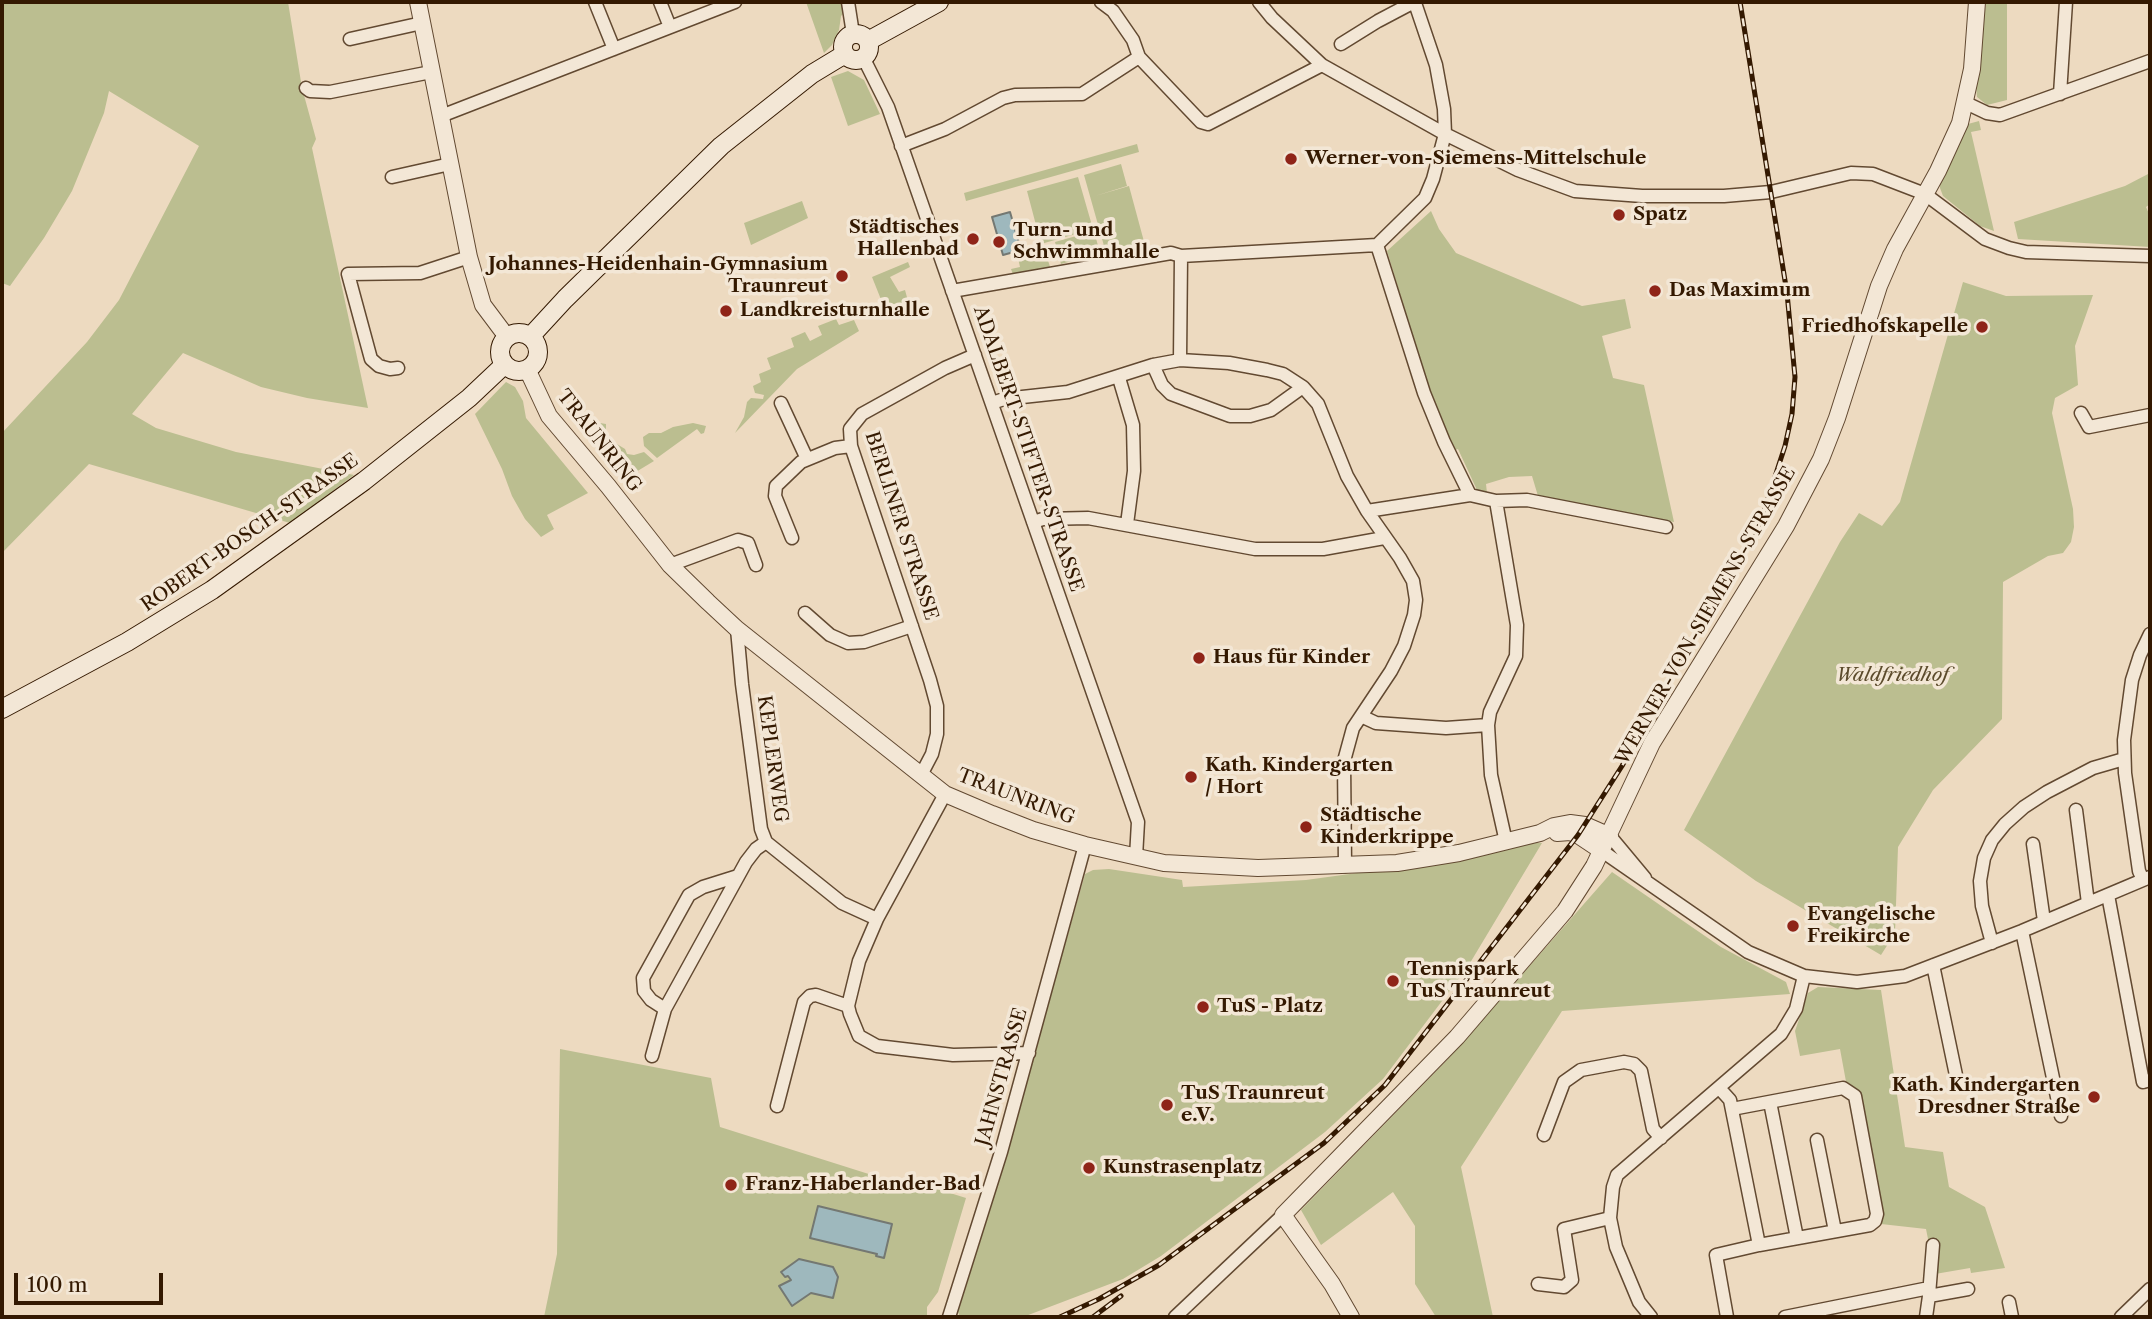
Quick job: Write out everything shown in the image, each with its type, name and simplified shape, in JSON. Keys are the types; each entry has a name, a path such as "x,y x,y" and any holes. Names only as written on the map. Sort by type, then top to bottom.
{"main road":[{"path":"530,337 565,299 721,146 812,74 845,54 844,42 862,45 939,2"},
{"path":"520,333 530,337 535,343 537,354 533,365 515,371 504,365 500,350 507,337 520,333"},
{"name":"ROBERT-BOSCH-STRASSE","path":"2,709 127,642 212,590 365,481 469,398 504,365"}],"street":[{"path":"418,2 469,257 484,305 507,337"},
{"path":"595,2 614,49"},
{"path":"660,2 670,27"},
{"path":"441,116 735,2"},
{"name":"ADALBERT-STIFTER-STRASSE","path":"848,2 953,291 1138,822 1136,857"},
{"path":"1101,2 1113,10 1127,30 1139,57 1194,118 1208,124 1322,65"},
{"path":"1259,2 1272,19 1322,65 1445,134 1518,170 1575,191 1642,196 1724,197 1771,192 1851,173 1873,174 1925,194 1984,239 2009,248 2026,252 2150,256"},
{"path":"953,291 1171,253 1181,256 1377,245 1425,198 1445,134 1444,109 1436,65 1415,2 1341,44"},
{"name":"WERNER-VON-SIEMENS-STRASSE","path":"1175,1317 1283,1215 1457,1037 1565,911 1602,851 1652,743 1786,526 1821,459 1837,418 1879,286 1895,249 1952,142 1966,103 1972,69 1977,2"},
{"path":"2060,94 2066,2"},
{"path":"350,39 422,23"},
{"path":"901,146 945,129 1003,98 1015,95 1082,94 1139,57"},
{"path":"1966,103 1987,113 2000,115 2150,61"},
{"path":"306,88 310,91 330,92 431,72"},
{"path":"392,177 450,164"},
{"path":"1377,245 1424,393 1470,495"},
{"path":"1180,360 1181,256"},
{"path":"398,368 379,366 371,359 348,274 420,272 469,257"},
{"name":"BERLINER STRASSE","path":"920,775 932,754 937,716 930,680 851,446 850,429 862,414 945,368 975,355"},
{"path":"992,403 1004,399 1068,392 1153,365 1180,360 1228,363 1283,374 1303,387 1318,404 1347,476 1413,581 1416,600 1404,646 1391,671 1353,728 1344,761 1345,866"},
{"path":"1153,365 1162,384 1171,394 1230,416 1250,416 1271,410 1303,387"},
{"name":"TRAUNRING","path":"527,369 549,415 670,565 737,629 945,794 1034,830 1085,845 1179,865 1258,868 1397,863 1459,853 1570,823 1585,825 1610,836"},
{"path":"1119,378 1133,425 1134,471 1127,524"},
{"path":"781,403 807,459"},
{"path":"2081,412 2089,427 2150,415"},
{"path":"792,538 775,496 776,486 807,459 835,448 851,446"},
{"path":"1367,511 1470,495 1496,501 1527,500 1666,527"},
{"path":"1496,501 1517,625 1517,656 1490,712 1488,725 1491,775 1506,842"},
{"path":"1033,522 1043,519 1088,518 1255,549 1323,549 1384,538"},
{"path":"670,565 738,540 748,543 756,565"},
{"path":"805,613 830,635 848,643 864,642 912,626"},
{"name":"KEPLERWEG","path":"737,629 761,829 766,842 842,903 877,919"},
{"path":"1602,851 1748,952 1804,976 1865,982 1906,976 1992,943 2146,878 2139,871 2124,760 2125,720 2132,680 2150,634"},
{"path":"1361,716 1376,723 1446,728 1488,725"},
{"path":"1992,943 1982,906 1980,881 1984,858 1992,841 2005,824 2024,807 2047,792 2093,768 2124,760"},
{"path":"945,794 877,919 859,961 848,1006 853,1026 859,1036 877,1046 953,1055 1029,1053"},
{"path":"2076,810 2088,903"},
{"name":"TRAUNRING","path":"1540,833 1570,832 1602,851"},
{"path":"1610,836 1648,881"},
{"path":"652,1056 665,1009 738,876 756,849 766,842"},
{"path":"2033,844 2044,922"},
{"name":"JAHNSTRASSE","path":"949,1317 1029,1053 1085,845"},
{"path":"665,1009 650,1000 644,991 643,978 689,895 703,887 738,876"},
{"path":"2108,895 2143,1082 2150,1080"},
{"path":"2022,931 2062,1116"},
{"path":"1933,965 1957,1080"},
{"path":"1651,1317 1639,1302 1627,1278 1616,1247 1610,1218 1617,1175 1781,1034 1796,1009 1804,976"},
{"path":"778,1106 804,1002 810,996 816,995 848,1006"},
{"path":"1544,1135 1564,1083 1581,1070 1624,1062 1634,1064 1641,1071 1653,1129 1661,1138"},
{"path":"1727,1317 1716,1255 1870,1225 1877,1214 1855,1096 1843,1088 1732,1109"},
{"path":"1720,1089 1730,1100 1759,1245"},
{"path":"1770,1102 1797,1238"},
{"path":"1817,1140 1835,1231"},
{"path":"1283,1215 1332,1284 1350,1317"},
{"path":"1538,1284 1564,1287 1572,1280 1564,1229 1610,1218"},
{"path":"1926,1317 1933,1245"},
{"path":"1785,1317 1929,1292 1968,1289"},
{"path":"2121,1317 2150,1289"},
{"path":"2009,1302 2012,1317"}],"green space":[{"path":"2,2 288,2 302,88 316,139 312,148 368,408 261,387 183,353 132,414 156,428 236,452 354,475 290,523 89,464 2,553 2,433 87,342 119,300 199,146 109,91 104,113 72,191 44,238 10,286 2,283"},
{"path":"806,2 841,2 843,14 839,30 832,45 824,53"},
{"path":"1986,2 2007,2 2007,100 1987,105 1977,97 1976,86"},
{"path":"848,71 864,80 880,114 848,126 831,77"},
{"path":"1979,121 1981,130 1971,132 1994,231 1980,226 1943,196 1940,188 1940,182 1968,124"},
{"path":"1137,144 1139,152 966,201 964,193"},
{"path":"1121,164 1127,186 1095,196 1129,186 1146,249 1108,260 1084,175"},
{"path":"2150,173 2150,204 2146,207 2150,216 2150,247 2018,239 2014,222 2125,186"},
{"path":"1078,177 1093,229 1041,244 1027,191"},
{"path":"802,201 808,218 751,245 744,223"},
{"path":"1431,211 1439,229 1456,253 1582,306 1625,299 1631,328 1602,336 1613,378 1644,385 1674,522 1538,496 1532,476 1509,477 1486,484 1487,493 1477,490 1458,449 1453,451 1435,410 1387,251"},
{"path":"1094,231 1100,253 1061,264 1055,242"},
{"path":"1045,251 1051,270 1014,277 1011,269 1020,267 1018,258"},
{"path":"908,262 910,267 890,277 899,292 905,290 908,301 886,312 872,277"},
{"name":"Waldfriedhof","path":"1963,282 2006,296 2093,295 2075,346 2078,385 2055,398 2052,413 2073,509 2074,527 2071,542 2063,553 2048,556 2003,582 2002,719 1933,790 1898,847 1895,933 1881,955 1756,881 1684,830 1840,542 1859,513 1882,526 1900,502"},
{"path":"836,319 839,325 854,320 859,331 797,369 735,433 744,417 747,402 751,398 763,399 764,395 755,393 753,386 761,382 759,374 771,369 767,358 794,347 791,338 805,332 810,341 822,335 818,326"},
{"path":"506,382 515,387 523,401 526,418 588,493 547,515 554,529 541,537 525,519 512,496 475,414"},
{"path":"693,423 706,426 704,433 701,434 697,429 657,458 644,446 643,437 649,433 661,433 673,427"},
{"path":"606,424 606,433 612,441 625,449 627,454 644,452 654,461 626,478 630,486 624,485 617,473 619,453 595,425"},
{"name":"TuS Traunreut e.V.","path":"1542,843 1467,968 1383,1079 1325,1132 1161,1256 1123,1279 1023,1317 960,1317 958,1312 994,1196 1085,874 1093,870 1109,869 1182,880 1183,887 1306,880 1451,860"},
{"path":"1612,872 1721,947 1786,982 1790,994 1562,1011 1461,1167 1493,1317 1436,1317 1415,1284 1415,1226 1393,1192 1321,1245 1301,1210 1446,1061"},
{"path":"1818,987 1881,990 1905,1147 1943,1152 1949,1187 1985,1207 2005,1268 1971,1273 1970,1268 1935,1274 1926,1229 1881,1224 1857,1096 1847,1087 1840,1049 1800,1056 1795,1031 1808,993"},
{"name":"Franz-Haberlander-Bad","path":"560,1049 711,1078 720,1127 913,1188 915,1182 966,1198 938,1292 927,1307 927,1317 544,1317 557,1254"}],"water":[{"path":"1010,212 1021,250 1003,255 992,217"},
{"path":"818,1206 892,1224 884,1258 810,1238"},
{"path":"799,1259 833,1267 838,1277 833,1298 811,1293 792,1306 779,1286 791,1280 781,1272"}],"railway":[{"path":"1060,1317 1099,1299 1159,1265 1324,1143 1385,1085 1578,835 1622,766 1757,532 1785,446 1792,414 1795,377 1787,293 1740,2"},
{"path":"1093,1317 1121,1296"}],"place":[{"name":"Werner-von-Siemens-Mittelschule","path":"1291,159"},
{"name":"Spatz","path":"1619,215"},
{"name":"Städtisches Hallenbad","path":"973,239"},
{"name":"Turn- und Schwimmhalle","path":"999,242"},
{"name":"Johannes-Heidenhain-Gymnasium Traunreut","path":"842,276"},
{"name":"Das Maximum","path":"1655,291"},
{"name":"Landkreisturnhalle","path":"726,311"},
{"name":"Friedhofskapelle","path":"1982,327"},
{"name":"Haus für Kinder","path":"1199,658"},
{"name":"Kath. Kindergarten / Hort","path":"1191,777"},
{"name":"Städtische Kinderkrippe","path":"1306,827"},
{"name":"Evangelische Freikirche","path":"1793,926"},
{"name":"Tennispark TuS Traunreut","path":"1393,981"},
{"name":"TuS - Platz","path":"1203,1007"},
{"name":"Kath. Kindergarten Dresdner Straße","path":"2094,1097"},
{"name":"TuS Traunreut e.V.","path":"1167,1105"},
{"name":"Kunstrasenplatz","path":"1089,1168"},
{"name":"Franz-Haberlander-Bad","path":"731,1185"}]}
